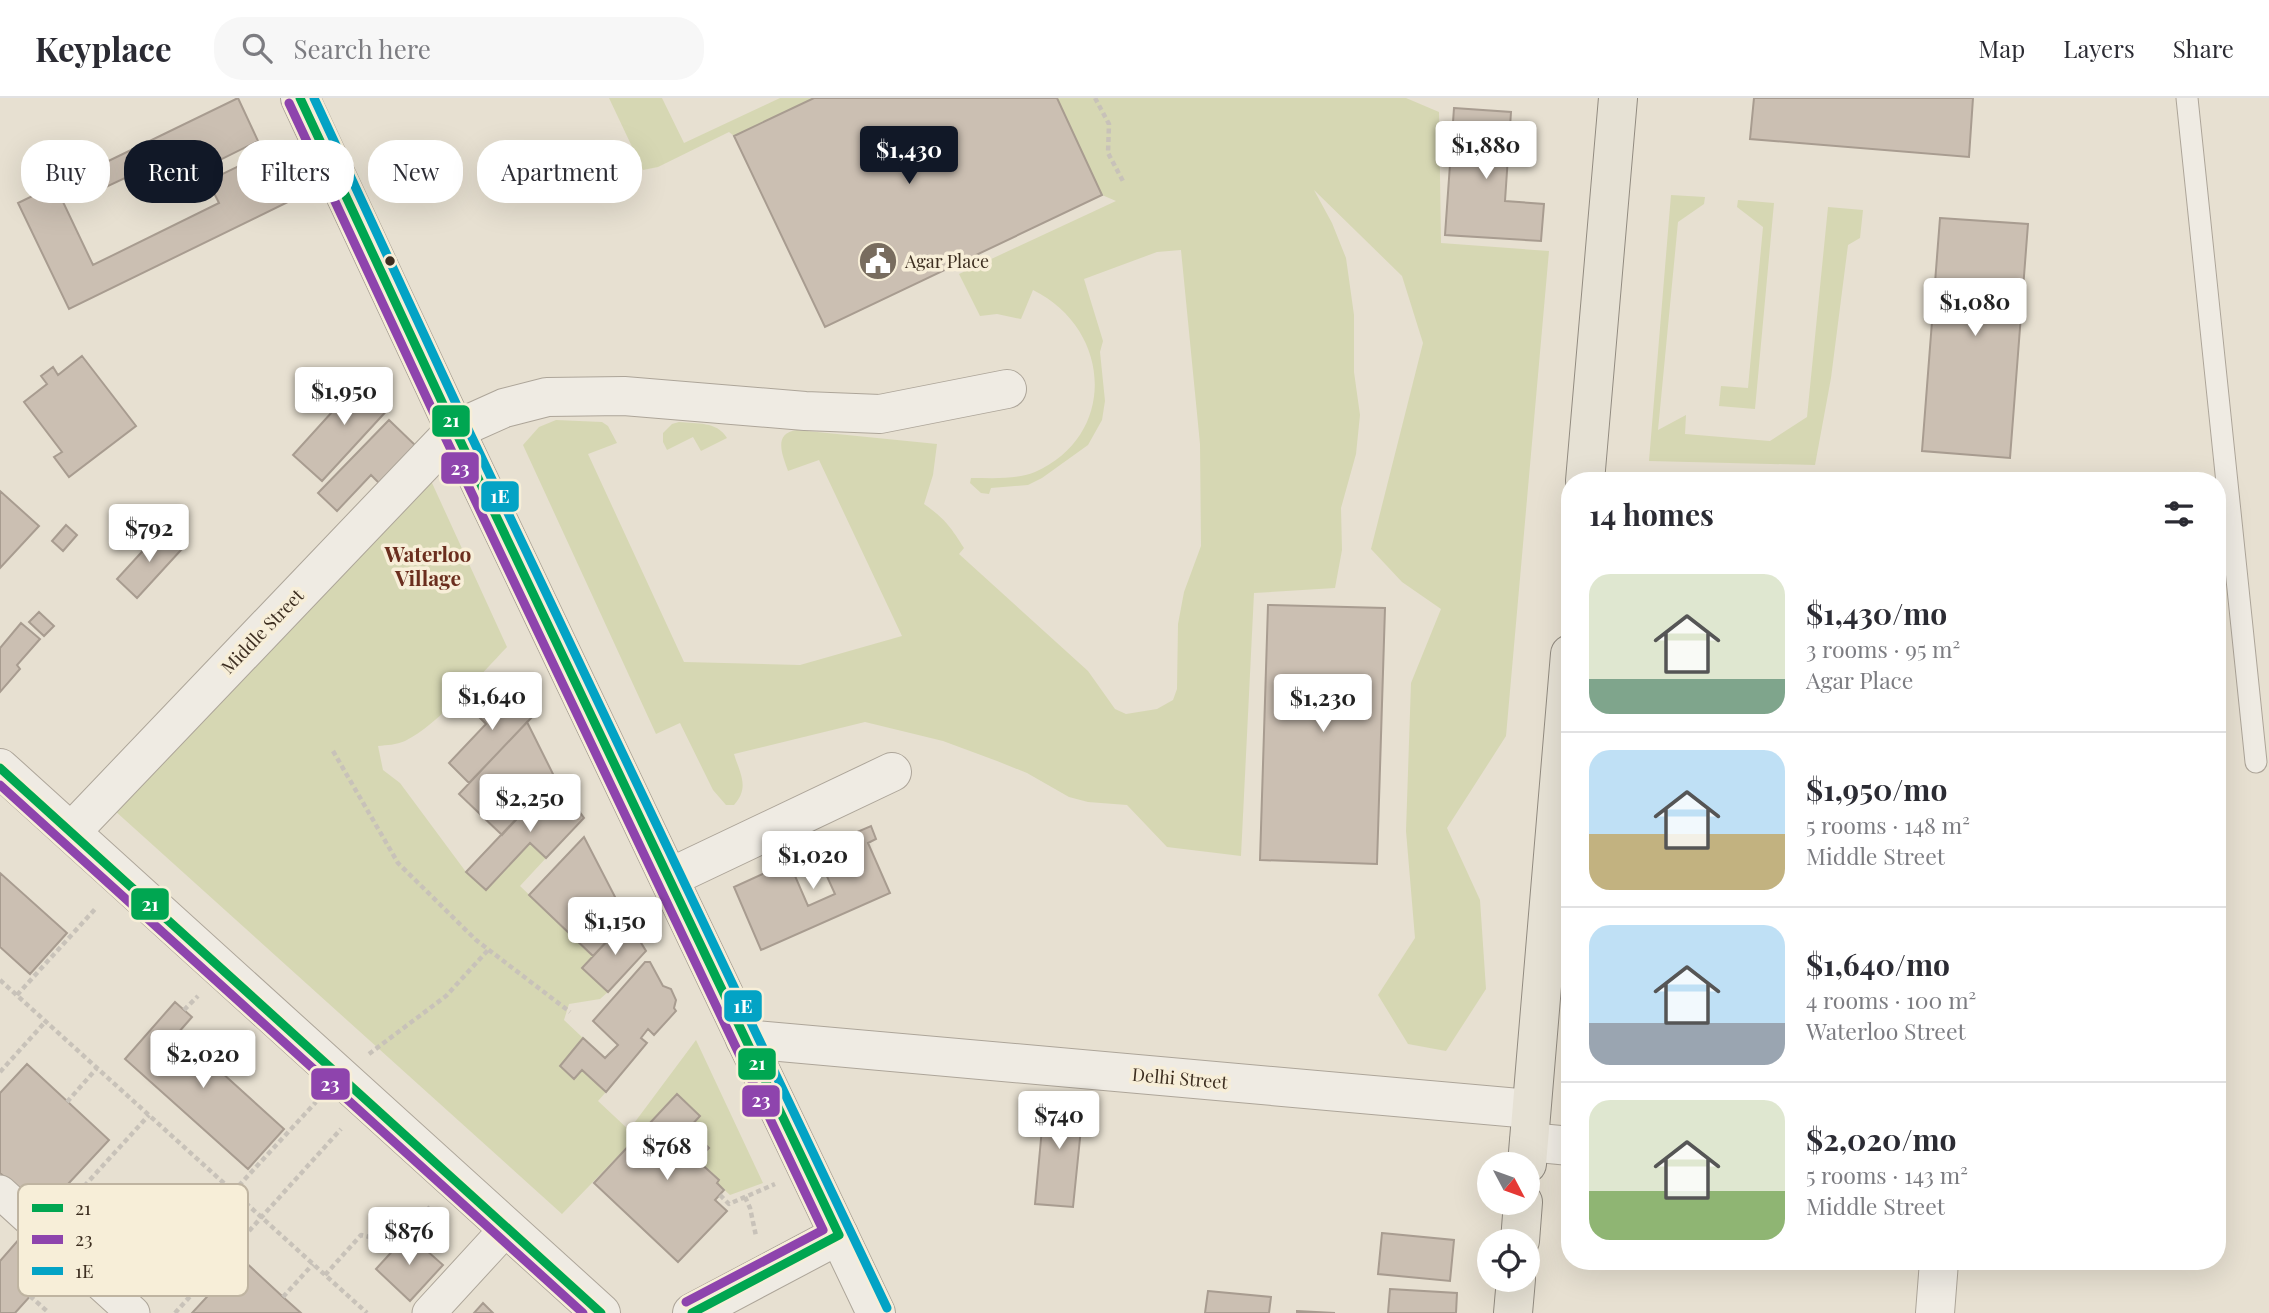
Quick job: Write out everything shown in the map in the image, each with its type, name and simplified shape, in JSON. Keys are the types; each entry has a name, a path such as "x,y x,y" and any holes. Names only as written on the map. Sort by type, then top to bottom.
{"main road":[{"path":"1586,472 1618,98"},
{"path":"1529,1138 1561,760"},
{"path":"1513,1313 1515,1292"}],"street":[{"path":"300,98 455,430 876,1313"},
{"path":"455,430 504,408 547,397 624,396 805,411 880,414 1007,389"},
{"name":"Middle Street","path":"71,832 455,430"},
{"path":"0,768 601,1313"},
{"path":"668,878 892,772"},
{"name":"Delhi Street","path":"746,1039 1561,1144"},
{"path":"0,1192 18,1208"},
{"path":"429,1313 507,1227"},
{"path":"692,1313 839,1236"},
{"path":"1935,1313 1939,1270"},
{"path":"114,1296 133,1313"}],"lane":[{"path":"2187,98 2226,472"},
{"path":"2226,473 2256,762"}],"path":[{"path":"1095,98 1109,124 1108,153 1124,183"},
{"path":"333,751 398,863 476,940 570,1012"},
{"path":"17,995 123,879"},
{"path":"242,1184 353,1088 446,996 489,949"},
{"path":"0,980 224,1184"},
{"path":"0,1072 46,1021"},
{"path":"67,1102 97,1068"},
{"path":"248,1232 262,1217 353,1088"},
{"path":"86,1184 149,1115"},
{"path":"325,1275 361,1235 397,1244 455,1180"},
{"path":"720,1195 729,1204 744,1197 748,1204"},
{"path":"248,1205 366,1313"},
{"path":"283,1297 313,1264"},
{"path":"30,1296 49,1313"},
{"path":"175,1313 190,1296"}],"green space":[{"path":"609,98 662,98 684,143 780,98 814,98 734,136 729,132 658,167 643,170 642,140 629,140"},
{"path":"1057,98 1406,98 1439,112 1441,243 1549,251 1506,736 1447,828 1480,900 1486,989 1446,1051 1408,1044 1378,995 1415,938 1406,831 1411,683 1441,609 1402,582 1371,549 1423,343 1402,276 1314,190 1332,223 1346,258 1354,315 1354,372 1360,415 1356,454 1341,508 1342,550 1335,588 1254,593 1241,856 1167,847 1127,805 1088,802 1069,797 1027,773 943,741 865,722 734,754 743,786 734,805 726,805 713,790 680,723 656,734 523,445 539,427 556,420 602,422 608,426 617,443 588,454 684,662 800,665 902,636 819,460 788,471 781,446 784,436 797,430 937,444 933,475 924,504 955,534 964,548 959,554 1088,671 1115,709 1126,714 1157,709 1173,700 1177,689 1178,624 1184,592 1201,546 1200,444 1181,250 1157,252 1084,279 1103,341 1100,352 1105,401 1102,420 1088,445 1028,485 991,488 989,494 981,493 970,483 971,478 1011,477 1035,472 1062,455 1081,433 1092,408 1095,382 1090,355 1078,330 1059,308 1033,290 1021,319 997,314 980,316 959,274 1116,201 1102,195"},
{"path":"1671,195 1705,197 1704,204 1678,222 1658,430 1686,415 1685,434 1770,441 1807,417 1828,207 1863,210 1860,238 1848,245 1831,378 1815,465 1649,461"},
{"path":"1738,200 1774,203 1755,409 1719,406 1721,386 1748,388 1763,227 1737,207"},
{"path":"679,422 712,426 727,438 701,451 693,437 667,450 663,433 672,424"},
{"path":"427,472 507,647 459,698 418,733 405,741 378,746 383,770 400,783 466,872 485,890 530,843 546,858 520,886 593,956 608,992 600,999 569,1004 564,1020 583,1038 560,1066 574,1079 582,1070 606,1092 598,1101 629,1130 696,1040 763,1183 730,1195 717,1183 718,1180 697,1160 708,1147 689,1128 700,1116 677,1095 562,1214 114,810"}],"building":[{"path":"238,98 258,140 237,140 237,152 223,158 223,140 152,140"},
{"name":"Agar Place","path":"814,98 1057,98 1102,195 825,327 734,136"},
{"path":"1754,98 1973,98 1969,157 1750,139"},
{"path":"1454,108 1511,112 1505,201 1544,204 1541,241 1445,235"},
{"path":"124,153 124,179 110,185 110,160"},
{"path":"237,167 237,203 286,203 69,309 18,203 64,203 93,265 223,203 223,174"},
{"path":"1940,218 2028,224 2010,458 1922,451"},
{"path":"82,356 136,426 69,477 54,457 62,452 24,402 47,384 41,376 53,367 58,375"},
{"path":"371,369 391,406 322,481 293,455"},
{"path":"389,420 416,446 380,484 371,475 337,511 318,493"},
{"path":"0,491 39,526 0,568"},
{"path":"66,525 77,535 63,551 52,541"},
{"path":"161,531 181,550 137,598 117,579"},
{"path":"1268,605 1385,608 1377,864 1260,860"},
{"path":"39,612 54,626 44,636 29,622"},
{"path":"21,623 40,639 17,665 20,669 0,692 0,648"},
{"path":"501,684 534,715 469,783 449,763 486,724 474,712"},
{"path":"527,722 555,778 502,835 459,794"},
{"path":"555,778 584,818 546,858 530,843 486,890 466,872"},
{"path":"871,826 876,839 868,843 890,893 761,950 734,887 789,862 808,906 835,894 815,850"},
{"path":"584,837 627,920 593,956 529,895"},
{"path":"0,873 67,933 30,974 0,947"},
{"path":"627,920 646,951 608,992 582,968"},
{"path":"645,962 650,962 663,986 671,989 676,1000 676,1011 654,1035 648,1029 641,1038 647,1043 606,1092 582,1070 574,1079 560,1066 583,1038 605,1058 618,1045 593,1021"},
{"path":"175,1002 192,1017 178,1033 284,1129 248,1169 125,1059"},
{"path":"27,1064 109,1140 68,1184 18,1184 18,1190 0,1173 0,1093"},
{"path":"677,1094 700,1116 689,1128 709,1148 697,1160 719,1180 717,1183 724,1190 715,1200 727,1211 678,1262 594,1183"},
{"path":"1045,1096 1084,1099 1073,1207 1035,1204"},
{"path":"1382,1233 1454,1240 1450,1281 1378,1274"},
{"path":"408,1234 443,1265 410,1301 376,1269"},
{"path":"18,1240 18,1296 30,1296 15,1313 0,1313 0,1261"},
{"path":"248,1265 301,1313 192,1313 208,1296 248,1296"},
{"path":"1390,1289 1457,1293 1456,1313 1388,1313"},
{"path":"1208,1291 1271,1297 1269,1313 1205,1313"},
{"path":"483,1303 493,1313 474,1313"},
{"path":"1297,1311 1335,1313 1297,1313"}],"transit line":[{"name":"21","path":"300,98 455,430 839,1235 692,1313"},
{"name":"1E","path":"314,98 466,425 887,1308"},
{"name":"23","path":"289,103 823,1230 686,1302"},
{"name":"21","path":"0,768 601,1313"},
{"name":"23","path":"0,785 583,1313"}],"place":[{"name":"Agar Place","path":"878,261"}],"district":[{"name":"Waterloo Village","path":"428,565"}]}
